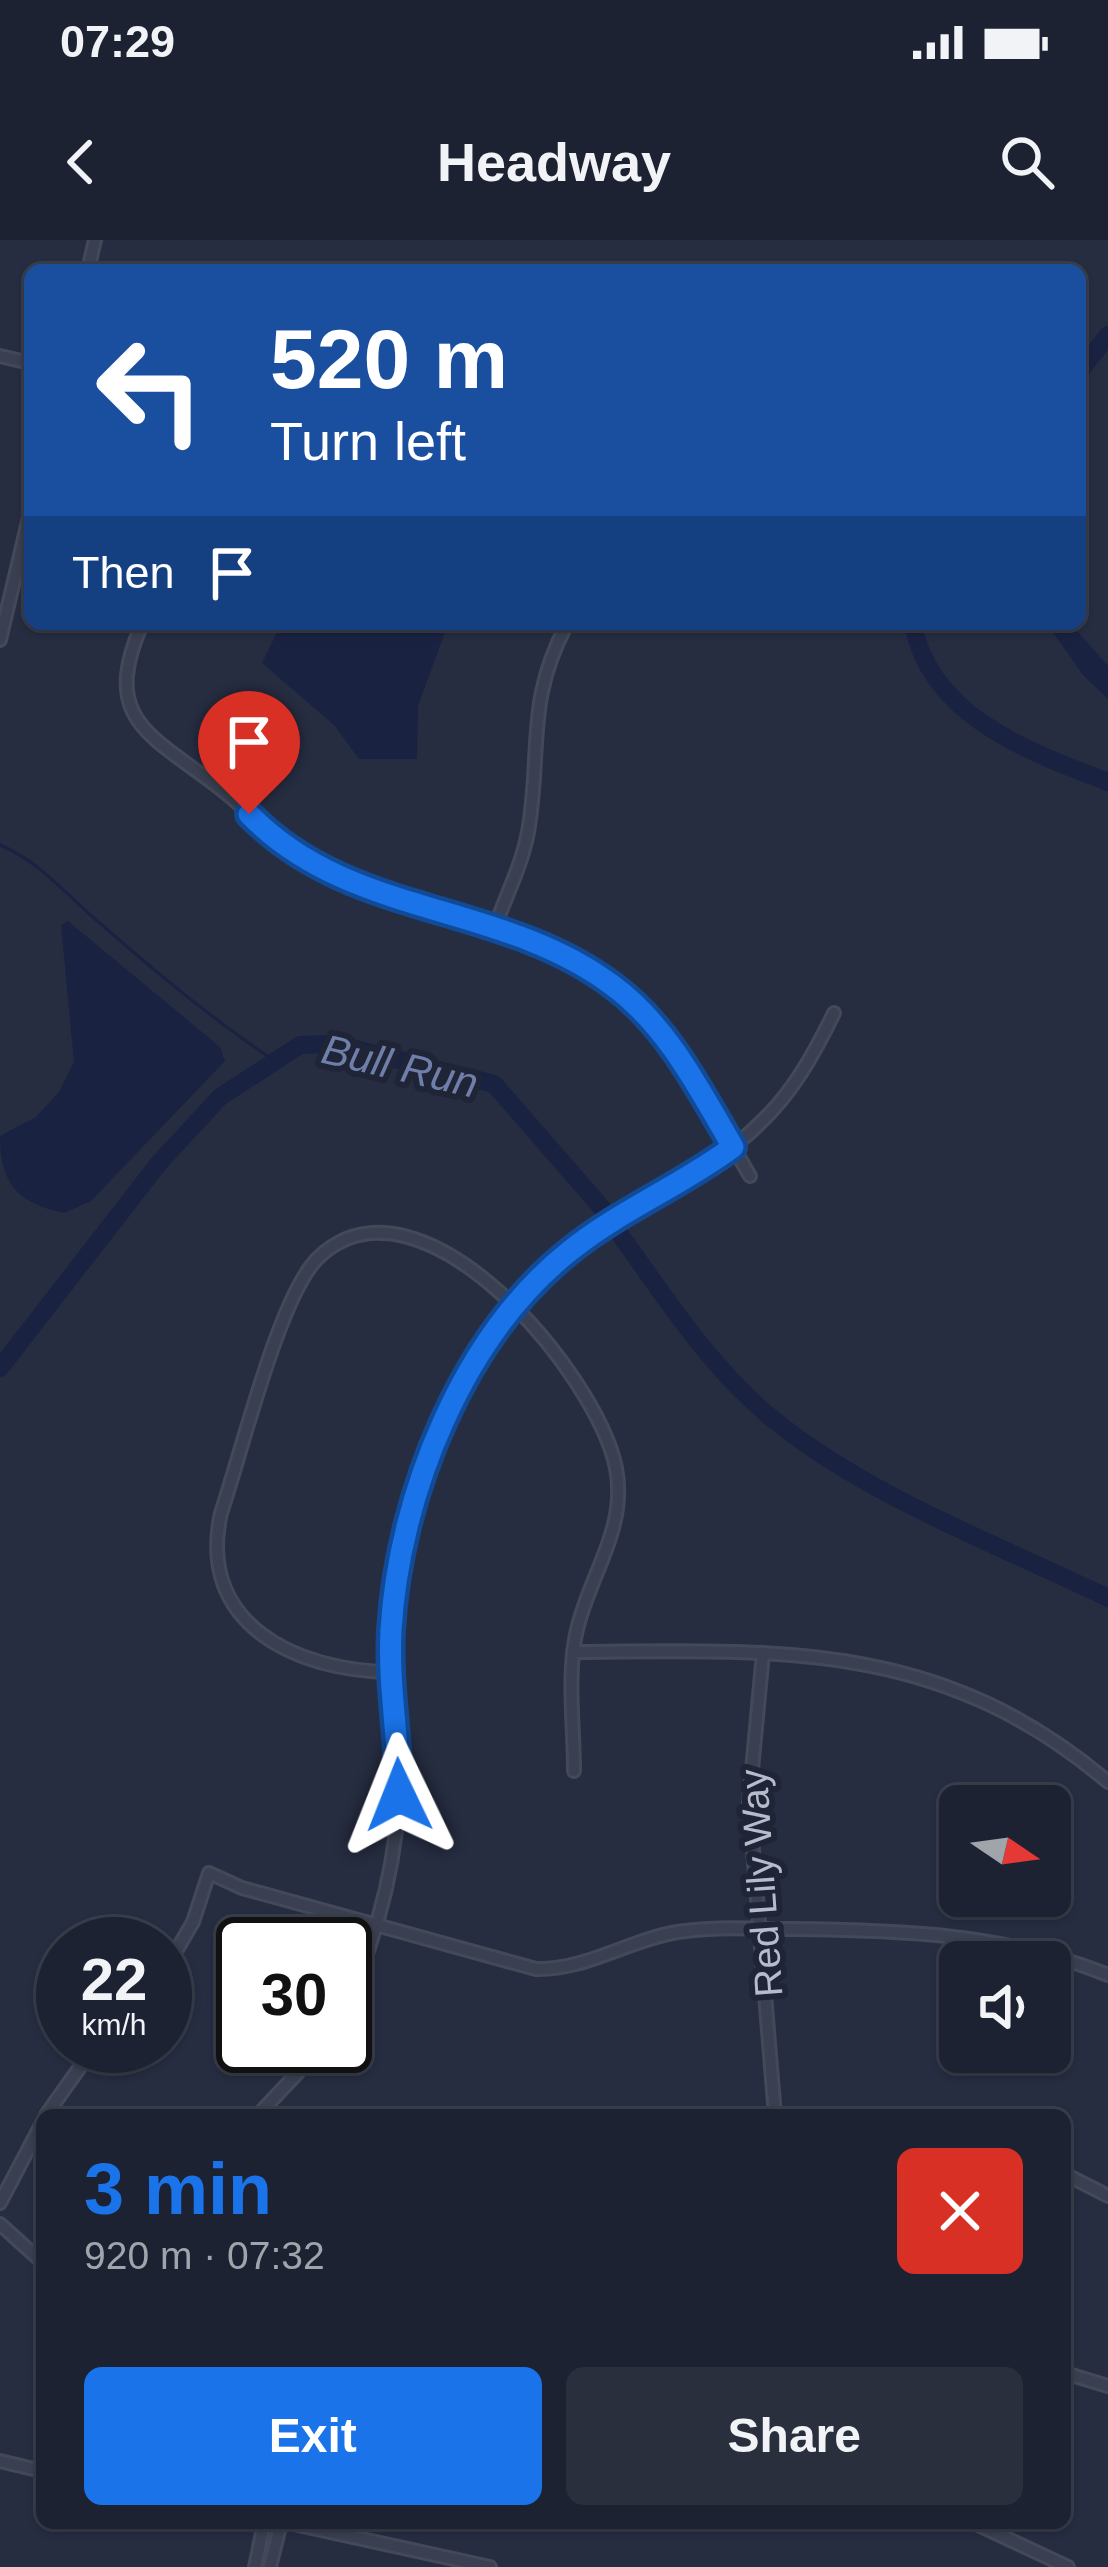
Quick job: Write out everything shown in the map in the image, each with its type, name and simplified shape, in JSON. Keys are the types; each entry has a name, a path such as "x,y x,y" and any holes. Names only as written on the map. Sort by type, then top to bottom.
{"street":[{"path":"0,640 24,561"},
{"path":"140,630 126,678 133,710 154,742 219,787 306,863 348,884 564,955 626,996 669,1042 751,1176"},
{"path":"494,929 528,833 534,724 549,658 564,630"},
{"path":"372,1933 398,1814 391,1672 400,1564 422,1484 466,1382 515,1305 570,1250 733,1147 785,1096 834,1013"},
{"path":"391,1672 328,1665 278,1646 239,1613 220,1571 221,1513 293,1297 309,1268 333,1246 355,1236 388,1233 425,1244 515,1305 545,1339 599,1426 616,1467 615,1528 573,1652 574,1771"},
{"path":"573,1652 763,1652 876,1665 969,1692 1034,1725 1108,1781"},
{"name":"Red Lily Way","path":"763,1652 749,1802 775,2109"},
{"path":"192,1924 209,1873 242,1888 542,1969 583,1964 668,1934 760,1929 943,1934 1079,1963 1108,1975"},
{"path":"50,2109 76,2073"},
{"path":"264,2109 298,2073"},
{"path":"0,2204 36,2135"},
{"path":"1071,2177 1108,2197"},
{"path":"0,2224 36,2257"},
{"path":"1071,2375 1108,2386"},
{"path":"0,2462 36,2470"},
{"path":"255,2567 263,2529"},
{"path":"270,2567 283,2529"},
{"path":"313,2529 490,2567"},
{"path":"987,2529 1068,2567"}],"water":[{"path":"278,630 446,630 418,706 417,759 359,759 334,725 262,663"},
{"path":"1051,630 1076,630 1108,666 1108,699 1083,675"},
{"path":"68,921 220,1047 225,1061 91,1201 64,1213 34,1203 14,1188 3,1166 0,1136 36,1117 59,1092 74,1062 61,925"}],"waterway":[{"name":"Bull Run","path":"1086,363 1108,335"},
{"name":"Bull Run","path":"915,630 923,656 940,684 962,707 1017,743 1108,782"},
{"path":"0,845 41,870 164,978 272,1059"},
{"name":"Bull Run","path":"0,1368 159,1163 220,1097 300,1045 336,1044 494,1084 602,1208"},
{"name":"Bull Run","path":"621,1236 710,1357 774,1420 893,1496 1108,1598"}],"route":[{"path":"249,814 284,849 337,880 546,948 613,985 669,1042 733,1147 570,1250 523,1295 466,1382 414,1508 392,1613 399,1795"}]}
